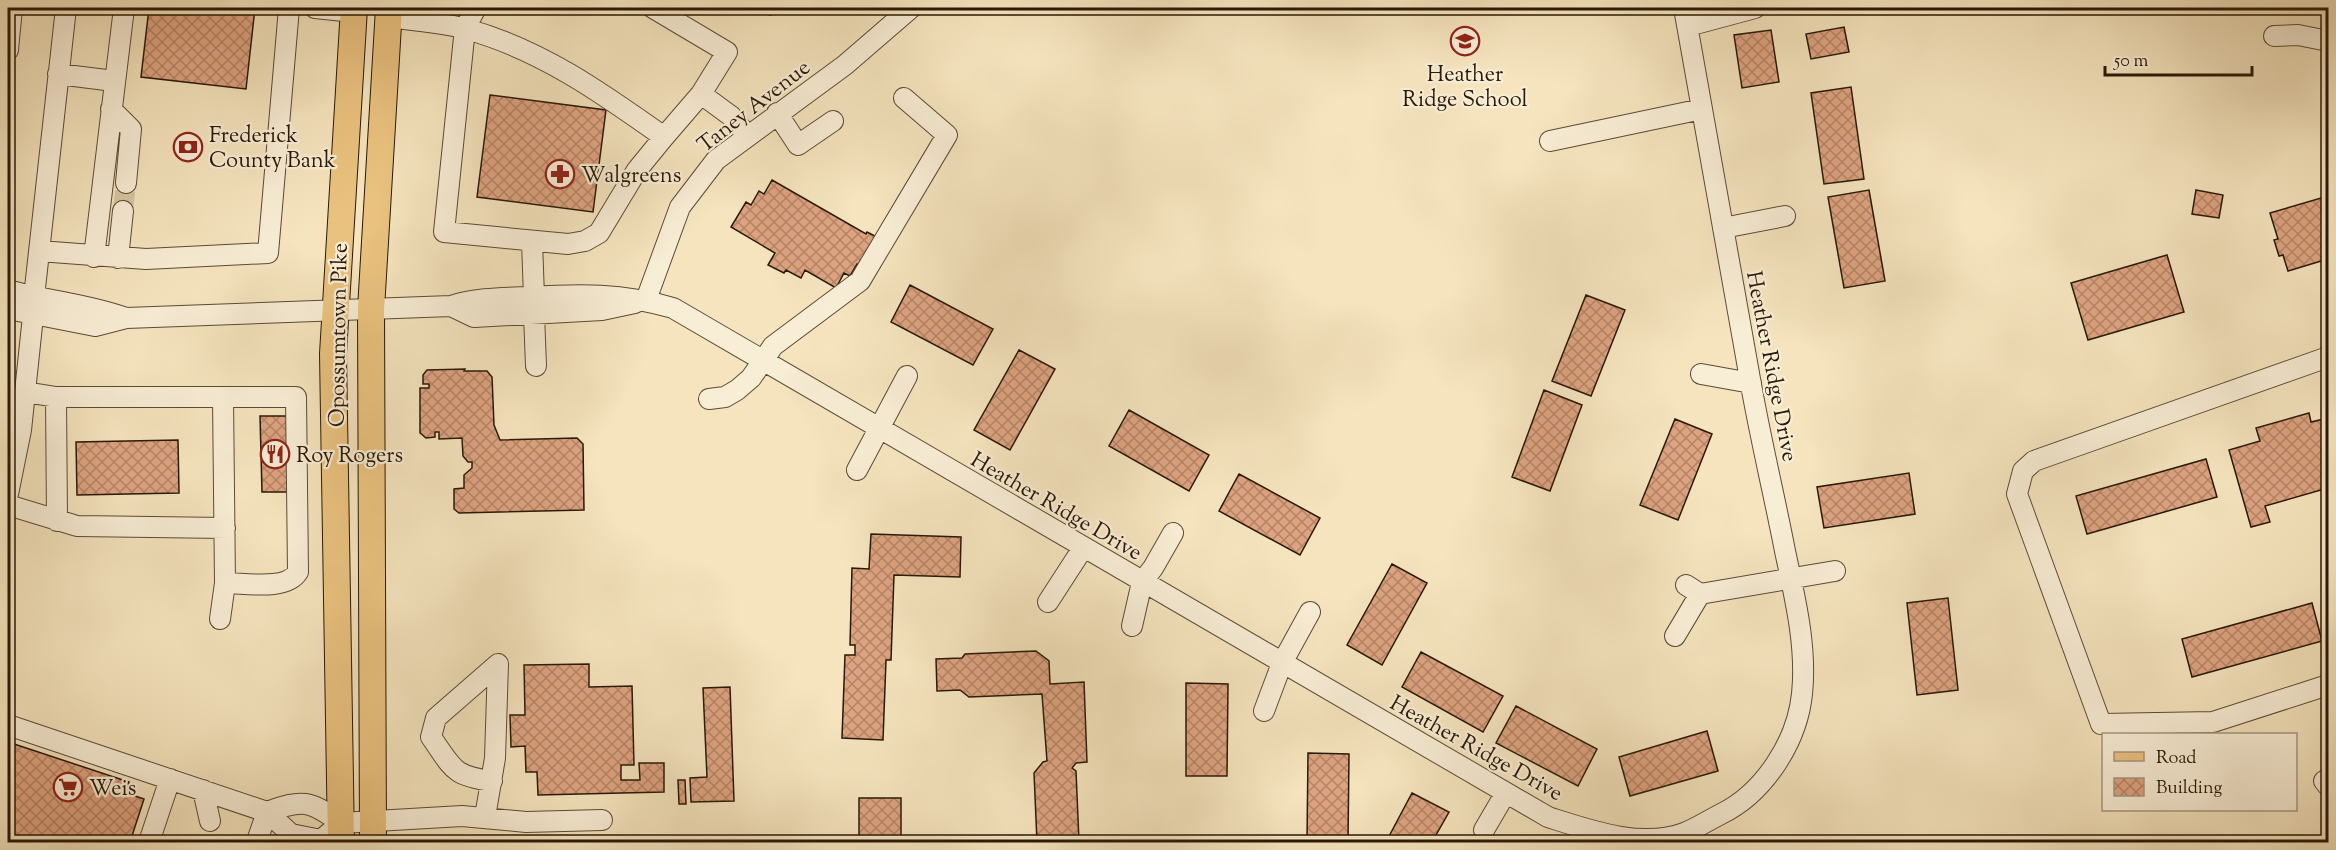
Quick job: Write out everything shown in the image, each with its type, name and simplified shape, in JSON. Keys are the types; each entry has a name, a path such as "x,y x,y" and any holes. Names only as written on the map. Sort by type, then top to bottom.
{"main road":[{"name":"Opossumtown Pike","path":"341,833 333,354 341,188 354,10"},
{"name":"Opossumtown Pike","path":"373,832 371,309 388,12"}],"street":[{"path":"8,50 12,8"},
{"path":"8,494 25,392 66,8"},
{"path":"94,257 124,8"},
{"path":"39,251 94,257 146,259 268,253 289,8"},
{"path":"315,8 354,10"},
{"path":"476,8 465,28 444,232 568,244 585,241 599,233 637,170 701,94 726,52 652,8"},
{"name":"Taney Avenue","path":"646,300 680,207 716,160 845,65 911,8"},
{"path":"1686,17 1755,8"},
{"path":"388,12 465,28 543,58 597,90 664,137"},
{"name":"Heather Ridge Drive","path":"646,300 673,308 762,362 1548,817 1606,836 1641,839 1683,838 1732,809 1756,788 1774,766 1791,734 1802,696 1803,652 1791,580 1751,383 1686,17"},
{"path":"2274,36 2298,35 2328,41"},
{"path":"58,74 114,81"},
{"path":"701,94 731,116 747,135"},
{"path":"709,399 725,397 737,390 781,340 860,281 947,135 904,99"},
{"path":"111,109 131,129 126,183"},
{"path":"1550,141 1702,109"},
{"path":"777,113 798,145 833,121"},
{"path":"118,258 123,211"},
{"path":"1723,228 1785,216"},
{"path":"532,241 536,366"},
{"path":"8,290 33,307"},
{"path":"8,309 97,307 126,318 450,306 471,300 603,310 646,300"},
{"path":"2328,357 2034,461 2023,471 2017,494 2101,724 2213,722 2328,684"},
{"path":"1701,374 1751,383"},
{"path":"856,470 907,376"},
{"path":"25,392 56,398 296,397 298,572 294,579 282,583 225,583"},
{"path":"220,619 225,583 224,397"},
{"path":"56,398 57,521"},
{"path":"8,505 77,526 225,528"},
{"path":"1132,626 1142,582 1153,568 1173,533"},
{"path":"1048,602 1083,548"},
{"path":"1675,636 1693,590 1791,580 1834,571"},
{"path":"1264,711 1282,663 1310,612"},
{"path":"485,817 492,781 495,758 498,664 436,718 431,737 453,769 466,777 492,781"},
{"path":"8,725 267,812 291,834 321,840 341,833 373,832 485,817 526,822 602,820"},
{"path":"149,843 170,779"},
{"path":"203,790 210,821"},
{"path":"1484,830 1505,794"},
{"path":"258,838 267,812 293,802 322,809 341,833"}],"building":[{"path":"149,8 255,8 246,89 141,77"},
{"path":"737,8 779,8 771,15"},
{"path":"1844,27 1849,52 1811,59 1806,34"},
{"path":"1771,30 1779,82 1742,88 1734,35"},
{"path":"1851,87 1864,179 1824,184 1811,93"},
{"path":"490,95 606,110 593,212 477,197"},
{"path":"772,180 866,234 867,232 879,238 862,267 857,264 850,276 844,273 836,288 805,270 801,278 786,270 784,273 768,265 775,253 731,227 746,202 751,205 759,191 764,194"},
{"path":"1869,190 1885,281 1844,288 1828,197"},
{"path":"2196,190 2223,195 2219,218 2192,214"},
{"path":"2328,196 2328,259 2288,271 2283,255 2279,256 2274,240 2278,239 2270,213"},
{"path":"2167,255 2184,312 2088,340 2071,283"},
{"path":"910,285 993,329 973,365 891,322"},
{"path":"1586,295 1625,310 1591,396 1552,381"},
{"path":"1019,350 1055,369 1010,450 974,430"},
{"path":"465,369 464,371 487,371 492,377 494,425 500,440 577,438 583,444 584,510 459,513 454,509 454,489 464,488 464,475 472,468 472,462 468,462 463,456 462,438 439,439 439,432 435,432 435,437 426,438 420,433 420,388 429,388 429,384 423,384 423,375 427,370"},
{"path":"1544,390 1582,405 1550,491 1512,477"},
{"path":"1129,410 1209,455 1189,491 1109,446"},
{"path":"2309,413 2311,422 2328,418 2328,488 2265,506 2270,522 2251,527 2229,450 2260,441 2256,428"},
{"name":"Roy Rogers","path":"260,416 288,416 289,492 262,492"},
{"path":"1675,419 1712,434 1678,520 1640,505"},
{"path":"178,440 179,493 77,495 76,442"},
{"path":"2206,459 2217,497 2087,534 2076,496"},
{"path":"1909,473 1915,514 1824,528 1817,487"},
{"path":"1239,474 1320,518 1300,555 1219,511"},
{"path":"871,534 961,537 960,577 894,575 891,660 886,660 883,740 842,738 845,655 855,655 855,645 850,645 852,568 869,569"},
{"path":"1392,564 1427,583 1382,665 1347,645"},
{"path":"1948,598 1958,690 1917,695 1907,603"},
{"path":"2312,603 2322,641 2192,677 2182,639"},
{"path":"1036,651 1049,661 1050,684 1084,682 1087,762 1076,763 1072,768 1076,771 1079,842 1037,842 1034,773 1043,762 1047,761 1042,694 969,697 960,690 937,691 936,659 962,658 965,654"},
{"path":"1421,652 1503,696 1483,732 1402,687"},
{"path":"589,664 589,687 632,686 634,765 621,765 621,780 640,780 639,763 664,763 664,792 538,795 537,772 526,772 525,746 511,747 510,715 525,715 524,665"},
{"path":"1186,683 1228,684 1227,776 1186,776"},
{"path":"730,687 734,801 691,802 690,778 707,777 703,688"},
{"path":"1516,706 1597,749 1578,786 1496,743"},
{"path":"1707,731 1718,771 1630,796 1619,757"},
{"name":"Weis","path":"8,742 129,782 126,793 144,799 130,842 8,842"},
{"path":"1308,753 1349,754 1348,842 1307,842"},
{"path":"678,780 685,780 686,804 679,804"},
{"path":"1412,793 1449,812 1432,842 1386,842"},
{"path":"859,798 901,798 901,842 859,842"}],"tunnel":[{"path":"123,211 126,183"}],"place":[{"name":"Heather Ridge School","path":"1465,41"},
{"name":"Frederick County Bank","path":"188,147"},
{"name":"Walgreens","path":"560,174"},
{"name":"Roy Rogers","path":"275,454"},
{"name":"Weis","path":"68,787"}]}
